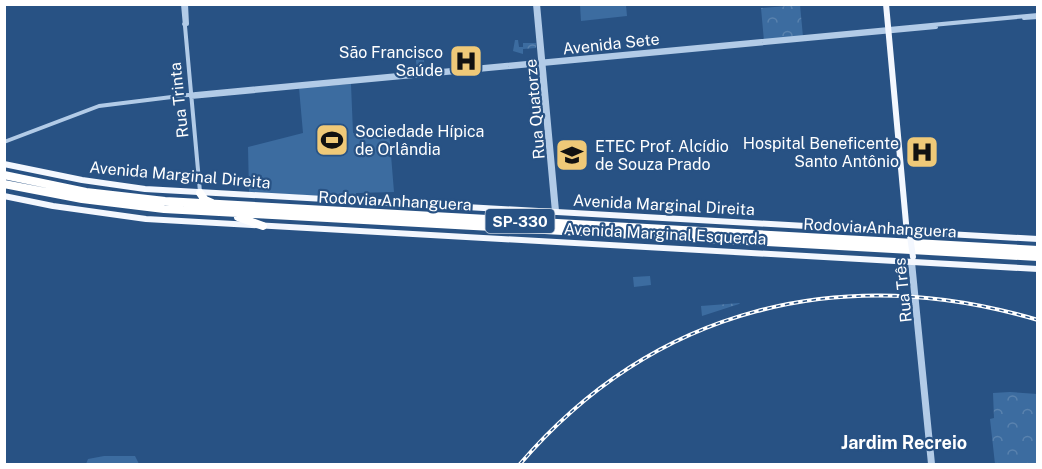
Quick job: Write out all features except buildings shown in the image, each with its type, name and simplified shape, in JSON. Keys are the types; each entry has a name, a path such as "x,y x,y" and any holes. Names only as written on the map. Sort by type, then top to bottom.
{"highway":[{"name":"Rodovia Anhanguera","path":"4,173 30,181 139,199 1038,250"},
{"name":"Rodovia Anhanguera","path":"4,184 122,205 216,212 1038,257"},
{"path":"200,193 206,201 225,205"},
{"path":"216,212 263,226"}],"main road":[{"name":"Rua Três","path":"887,4 912,259"},
{"name":"Avenida Marginal Direita","path":"4,164 107,184 200,193 909,234 1038,239"},
{"name":"Avenida Marginal Esquerda","path":"4,196 130,218 912,259 1038,269"}],"street":[{"name":"Rua Trinta","path":"184,4 189,96 200,193"},
{"name":"Rua Quatorze","path":"537,4 555,212"},
{"name":"Avenida Sete","path":"4,142 99,105 1038,16"},
{"name":"Rua Três","path":"912,259 932,465"}],"green space":[{"path":"580,5 626,5 627,16 581,21"},
{"path":"800,5 803,37 764,41 761,8"},
{"path":"515,40 518,40 519,47 523,47 523,43 536,43 536,48 523,49 523,54 513,51"},
{"path":"415,50 423,50 425,71 417,72"},
{"name":"Sociedade Hípica de Orlândia","path":"351,84 353,133 389,130 394,192 356,193 355,198 249,192 248,147 303,133 299,88"},
{"path":"650,276 651,285 634,287 633,277"},
{"path":"739,304 702,316 701,306"},
{"path":"993,393 1037,394 1037,464 995,464 990,419 994,418"},
{"path":"104,456 135,456 139,464 86,464 88,459"}],"railway":[{"path":"520,464 573,410 630,367 692,334 756,311 824,299 893,296 965,303 1038,320"}],"place":[{"name":"São Francisco Saúde","path":"466,61"},
{"name":"Sociedade Hípica de Orlândia","path":"332,140"},
{"name":"Hospital Beneficente Santo Antônio","path":"922,152"},
{"name":"ETEC Prof. Alcídio de Souza Prado","path":"572,155"}],"district":[{"name":"Jardim Recreio","path":"904,442"}]}
